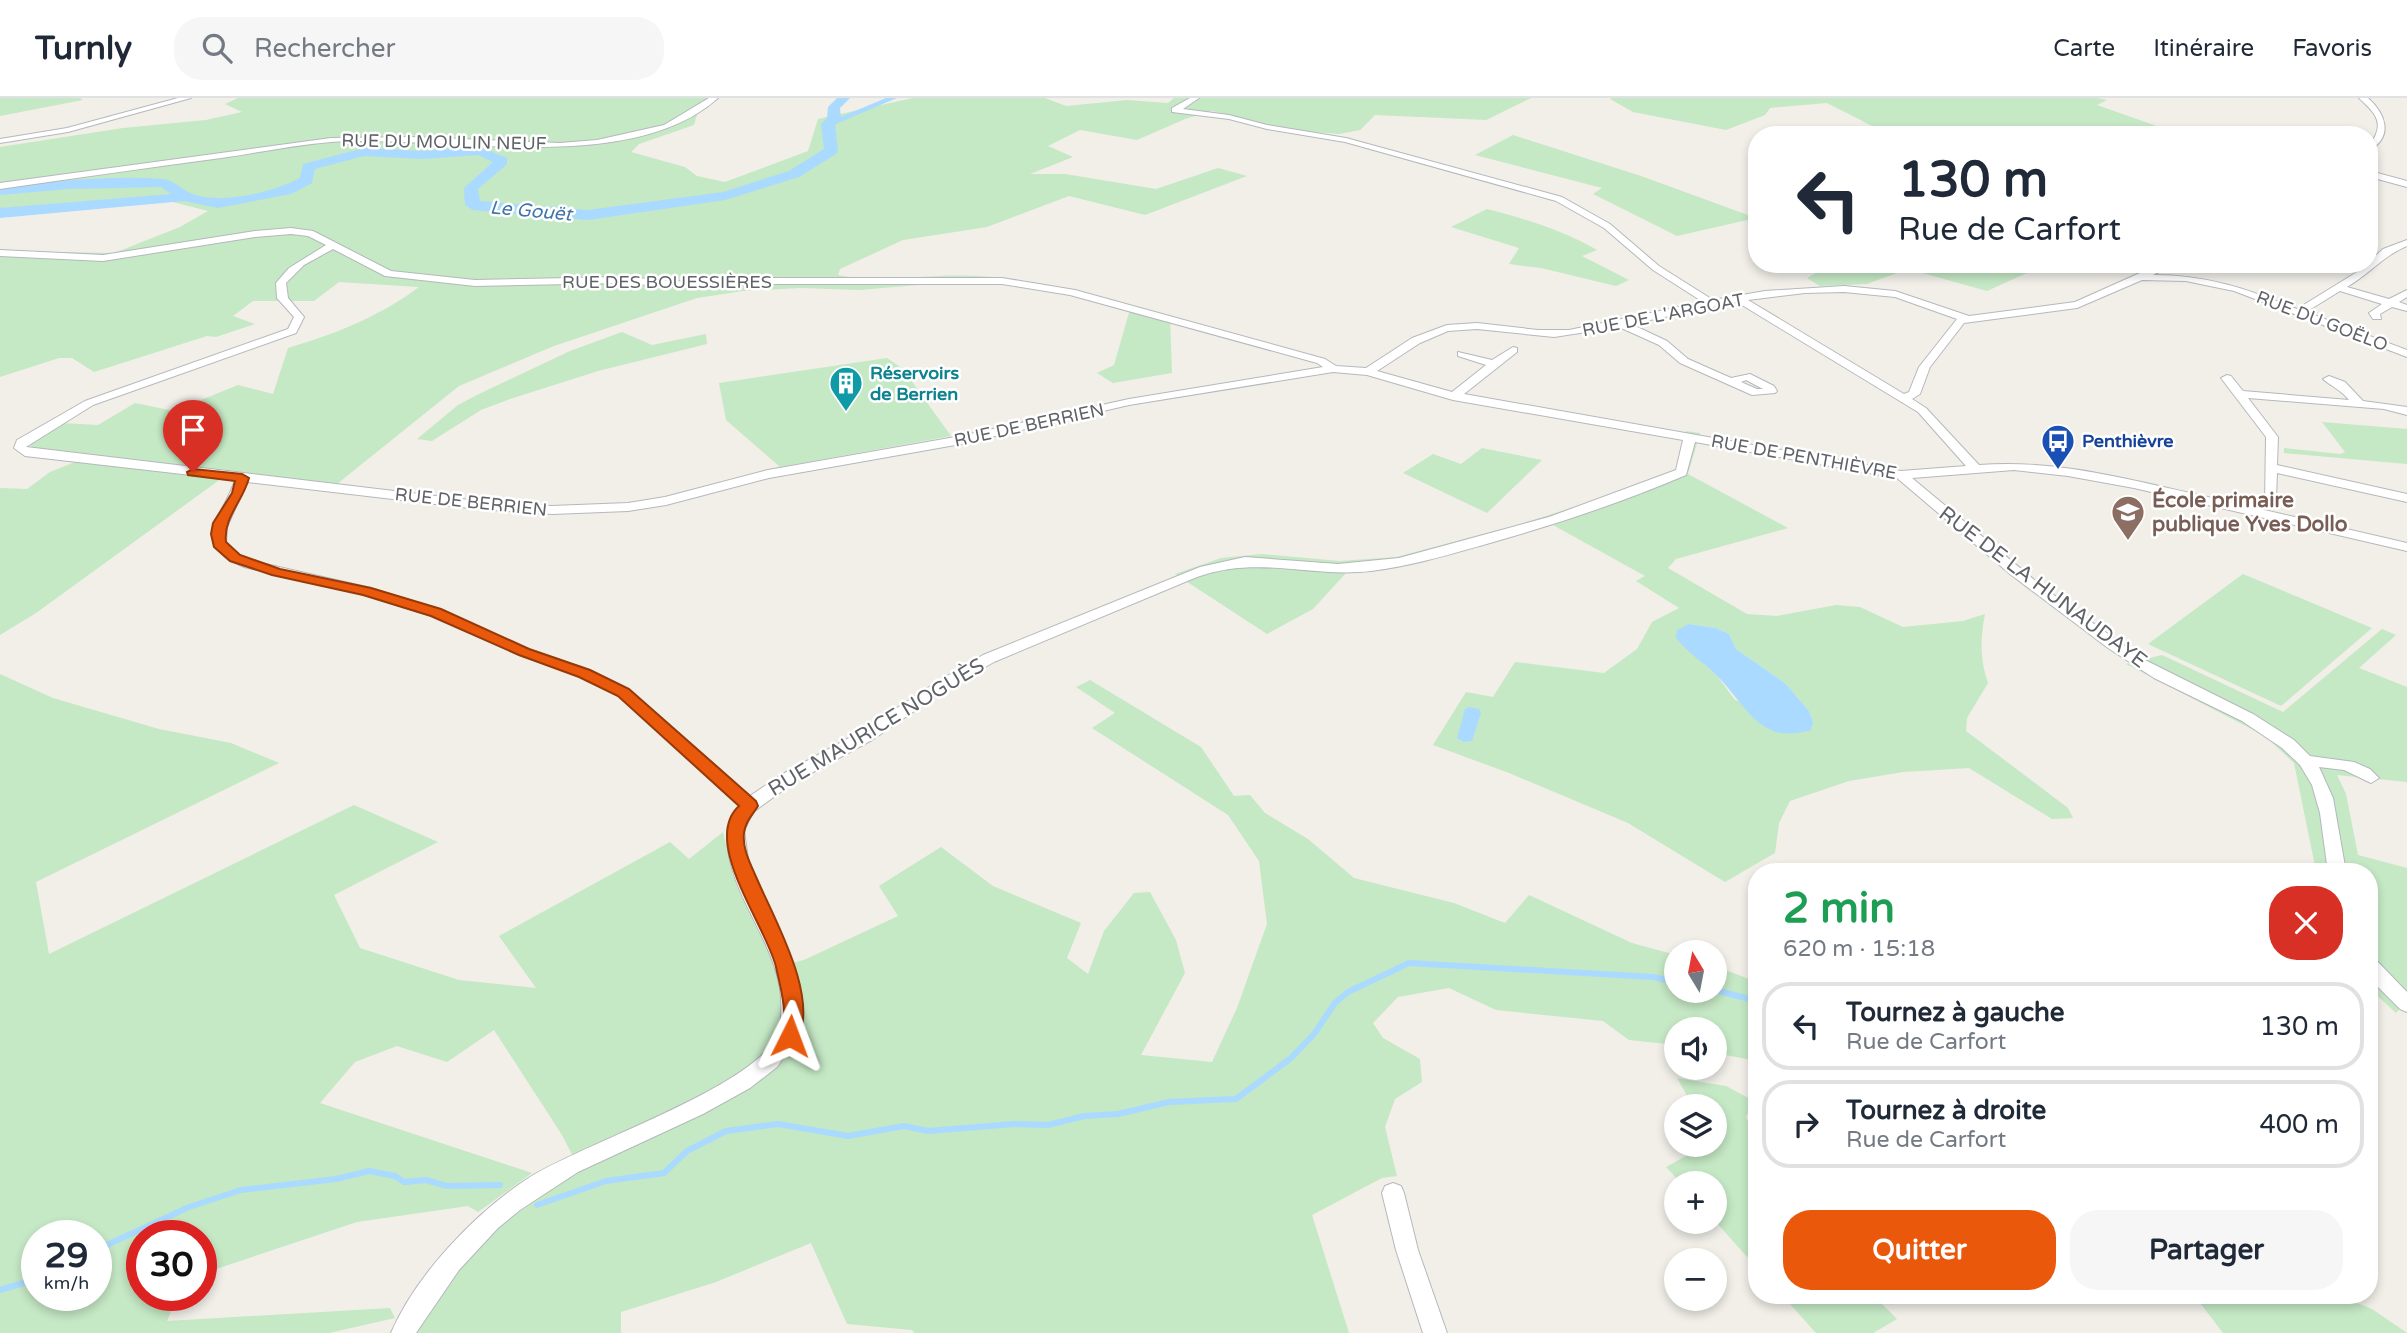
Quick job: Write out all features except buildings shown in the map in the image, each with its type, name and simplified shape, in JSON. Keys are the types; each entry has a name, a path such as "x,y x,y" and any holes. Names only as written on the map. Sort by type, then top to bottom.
{"street":[{"path":"0,141 68,130 187,98"},
{"name":"RUE DU MOULIN NEUF","path":"0,186 331,140 410,139 549,145 597,142 666,127 683,119 713,98"},
{"path":"1195,98 1175,110 1229,117 1267,127 1346,140 1559,199 1608,226 1656,268 1713,304"},
{"path":"2362,98 2377,110 2383,125 2378,139"},
{"path":"2378,176 2407,184"},
{"name":"RUE DES BOUESSIÈRES","path":"0,253 103,258 255,234 291,231 310,233 389,274 503,285 621,280 689,285 755,281 870,283 965,280 1025,283 1093,298 1321,361 1333,369"},
{"path":"2378,258 2386,251 2407,243"},
{"name":"RUE DE BERRIEN","path":"333,245 312,255 282,281 280,289 283,298 299,317 292,331 89,403 21,443 20,448 25,452 80,459 540,509 628,507 795,468 961,440 1129,402 1333,369"},
{"path":"1905,398 1914,394 1920,376 1940,344 1953,327 1965,318 2077,305 2151,273"},
{"path":"2179,273 2186,278"},
{"name":"RUE DU GOËLO","path":"2192,273 2407,354"},
{"path":"2299,312 2362,273"},
{"name":"RUE DU GOËLO","path":"2140,278 2186,278 2237,289"},
{"path":"2340,288 2407,308"},
{"name":"RUE DE L'ARGOAT","path":"1368,372 1431,333 1448,328 1471,326 1552,335 1734,300 1808,291 1869,290 1913,299 1965,318"},
{"path":"1693,292 1734,300 1905,398 1922,410 1975,468"},
{"path":"2377,317 2374,313 2407,293"},
{"path":"1620,323 1663,343 1684,360 1731,382"},
{"path":"1453,397 1513,350"},
{"path":"1462,354 1494,364"},
{"name":"RUE DE PENTHIÈVRE","path":"1333,369 1368,372 1453,397 1901,475 2014,466 2059,470 2288,518 2407,547"},
{"path":"2227,378 2272,437 2270,500"},
{"path":"2329,379 2341,384 2360,404"},
{"path":"2240,394 2360,404 2407,411"},
{"name":"RUE MAURICE NOGUÈS","path":"403,1333 428,1290 467,1242 517,1199 558,1171 735,1087 773,1059 790,1036 794,1014 785,963 738,856 734,836 740,814 750,806 873,732 965,671 1004,651 1194,575 1229,564 1261,561 1356,569 1444,551 1548,522 1682,472 1690,437"},
{"path":"2272,468 2407,498"},
{"name":"RUE DE LA HUNAUDAYE","path":"1901,475 1953,520 2120,650 2157,673 2264,726 2306,761 2322,789 2335,863"},
{"path":"242,478 239,493 220,523 218,534 219,544 235,558 277,572 366,591 436,612 524,652 585,673 624,692 750,806"},
{"path":"2250,510 2260,502 2270,500 2288,514 2288,518"},
{"path":"2306,761 2347,765 2363,771 2371,778"},
{"path":"2378,974 2407,1004"},
{"path":"1393,1193 1406,1250 1435,1333"}],"green space":[{"path":"0,98 80,98 83,100 0,116"},
{"path":"238,98 714,98 699,108 694,125 639,144 631,152 685,167 697,176 725,182 808,151 818,119 913,98 1045,98 1066,106 1127,100 1168,103 1174,98 1531,98 1486,120 1375,115 1360,130 1339,134 1288,130 1212,111 1185,119 1137,140 1080,130 1048,146 1073,157 1030,174 1065,174 1156,189 1218,168 1247,176 1145,215 1069,196 987,227 903,240 840,269 838,275 877,279 991,277 1075,291 1018,285 929,284 860,290 801,288 743,291 697,298 554,346 459,386 337,484 229,473 36,613 0,635 0,488 27,489 50,472 85,458 33,450 30,443 61,423 98,425 135,403 174,411 238,385 273,394 288,348 356,324 419,287 339,282 314,301 253,301 233,316 255,324 216,337 207,336 94,372 72,358 59,358 0,377 0,251 114,253 180,227 208,211 169,201 0,217 0,147 123,128 206,120 242,112 225,104"},
{"path":"2097,98 2107,100 2097,105 2157,126 1872,126 1827,103 1770,108 1765,115 1726,130 1633,112 1610,99"},
{"path":"1513,135 1641,176 1748,215 1748,220 1677,236 1593,194 1602,188 1475,155"},
{"path":"1487,209 1544,226 1584,243 1597,250 1582,256 1629,280 1616,286 1541,268 1509,264 1519,248 1451,227"},
{"path":"1816,273 1897,273 1867,284 1820,286 1807,278"},
{"path":"1922,273 2027,273 1987,291"},
{"path":"1131,306 1170,317 1172,373 1113,383 1097,373 1114,365"},
{"path":"622,332 652,345 706,334 707,344 598,371 510,399 481,410 432,441 417,439 458,405 479,394 570,351"},
{"path":"887,358 903,369 951,436 780,467 726,420 719,383"},
{"path":"2322,422 2407,429 2407,464 2284,453 2284,448 2340,454 2345,452"},
{"path":"1686,431 1700,433 1688,474 1788,528 1676,559 1668,568 1747,614 1777,616 1836,605 1860,607 1903,627 1963,621 1985,614 1982,649 1988,683 1967,718 1966,731 2068,808 2073,818 2052,819 1969,768 1903,772 1849,781 1790,801 1779,823 1775,853 1758,863 1748,863 1748,869 1725,882 1628,823 1509,773 1433,745 1466,692 1493,697 1515,662 1604,673 1637,649 1652,622 1679,608 1636,581 1645,576 1553,525 1449,555 1346,573 1313,609 1267,634 1175,574 1221,558 1261,554 1340,561 1396,557 1517,525 1644,485 1676,469","holes":["1689,624 1716,628 1729,634 1736,649 1785,683 1809,711 1813,722 1735,700 1718,677 1704,664"]},
{"path":"1482,448 1542,460 1487,513 1403,473 1433,454 1461,464"},
{"path":"2243,574 2372,628 2281,706 2148,644"},
{"path":"2382,629 2396,635 2359,668 2407,687 2407,782 2337,775 2346,794 2358,855 2407,868 2407,1000 2396,1013 2378,996 2378,863 2314,863 2294,763 2265,736 2126,664 2162,655 2283,712"},
{"path":"0,674 53,698 159,729 231,743 279,763 36,882 49,954 354,805 438,842 334,895 360,948 459,980 536,988 499,936 670,842 689,859 723,832 733,876 775,967 804,960 898,916 879,886 941,847 993,886 1081,923 1067,958 1088,974 1104,931 1134,893 1150,892 1176,940 1185,973 1141,1055 1212,1062 1237,1008 1267,924 1259,861 1228,815 1092,728 1115,713 1076,687 1090,680 1201,747 1234,796 1250,795 1265,813 1308,839 1354,878 1454,903 1505,923 1529,895 1632,943 1664,952 1664,1003 1727,1003 1727,971 1748,979 1748,1059 1727,1055 1727,1017 1664,1017 1664,1044 1629,1040 1603,1021 1496,1010 1449,988 1398,997 1373,1023 1383,1038 1420,1059 1422,1082 1395,1099 1385,1127 1397,1176 1382,1178 1312,1215 1349,1333 915,1333 912,1330 847,1324 811,1243 716,1282 621,1312 621,1333 414,1333 458,1269 499,1226 580,1170 562,1135 494,1030 447,1062 397,1046 355,1062 320,1103 532,1173 478,1212 468,1206 357,1222 217,1269 217,1220 126,1220 126,1311 171,1311 167,1321 390,1308 395,1318 329,1333 0,1333"},
{"path":"1678,1080 1726,1086 1748,1098 1748,1258 1727,1234 1727,1171 1670,1171 1666,1167 1684,1157 1727,1157 1727,1094 1686,1094"},
{"path":"1790,1304 1882,1304 1897,1319 1873,1333 1816,1333"},
{"path":"2201,1304 2360,1304 2372,1309 2407,1333 2223,1333"}],"water":[{"path":"1689,624 1716,628 1729,634 1736,649 1785,683 1809,711 1813,722 1811,730 1779,732 1766,728 1756,720 1716,675 1676,638 1677,630"},
{"path":"1465,709 1479,709 1481,713 1472,741 1464,742 1457,738"}],"waterway":[{"name":"Le Gouët","path":"0,191 68,185 164,183 186,197 218,204 286,191 307,180 308,167 364,152 423,155 480,151 502,161 471,188 473,205 588,215 725,196 794,174 831,151 828,124 834,119 834,107 844,98"},
{"path":"828,124 893,98"},
{"name":"Le Gouët","path":"0,213 179,198"},
{"path":"537,1205 606,1181 664,1173 687,1151 726,1131 778,1124 848,1136 904,1126 928,1131 1014,1124 1048,1125 1084,1116 1118,1114 1169,1102 1236,1099 1291,1058 1314,1034 1335,1003 1348,992 1409,963 1664,979"},
{"path":"1727,993 1748,999"},
{"path":"112,1243 189,1207 241,1190 336,1179 369,1171 395,1176 404,1182 426,1180 447,1186 500,1185"},
{"path":"0,1290 21,1284"}],"place":[{"name":"Réservoirs de Berrien","path":"846,413"},
{"name":"Penthièvre","path":"2058,471"},
{"name":"École primaire publique Yves Dollo","path":"2128,542"}],"route":[{"path":"193,472 242,478 239,493 220,523 218,534 219,544 235,558 277,572 366,591 436,612 524,652 585,673 624,692 750,806 740,814 734,836 745,877 785,963 794,1014 790,1036"}]}
